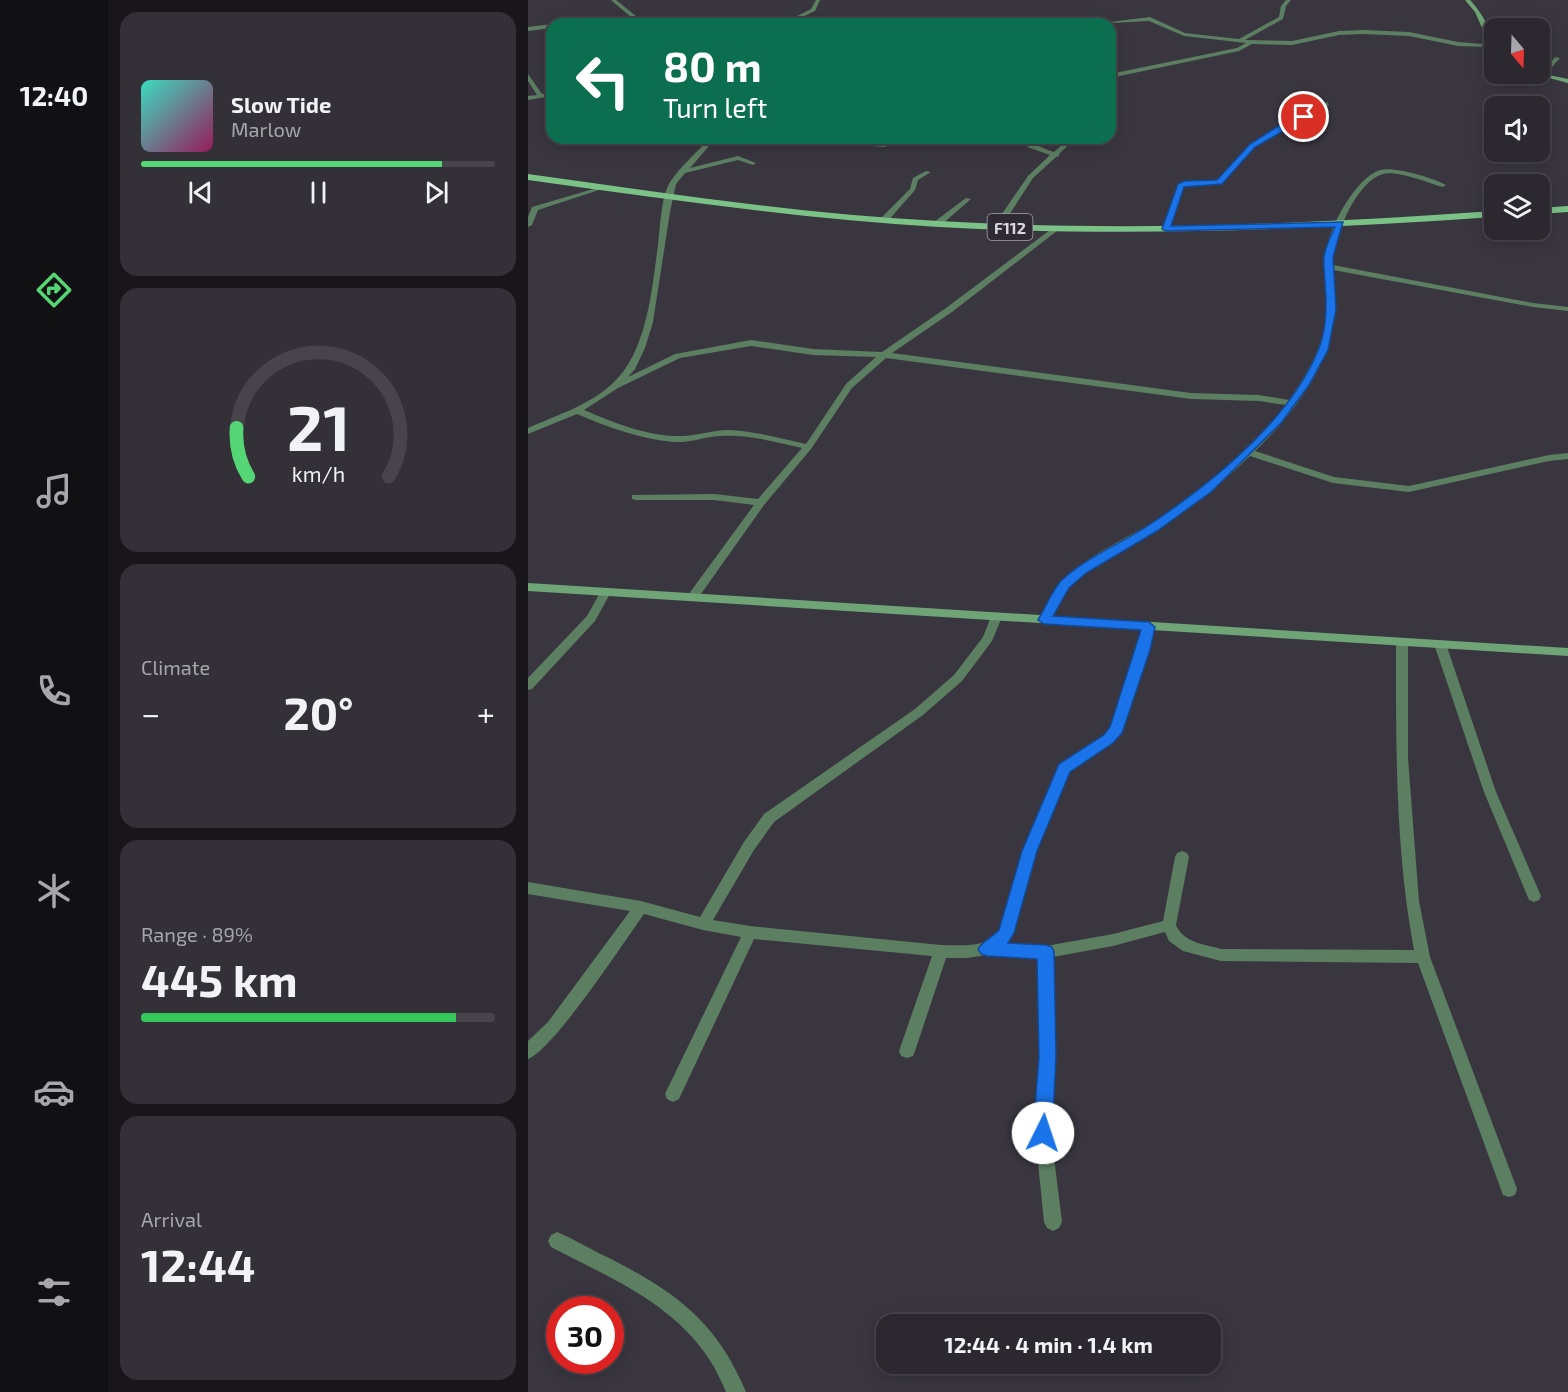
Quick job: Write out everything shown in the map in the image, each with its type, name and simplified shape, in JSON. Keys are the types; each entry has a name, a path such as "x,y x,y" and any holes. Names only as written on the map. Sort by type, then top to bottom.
{"main road":[{"path":"1467,0 1477,11 1484,26"},
{"path":"1550,76 1568,81"},
{"name":"F112","path":"528,177 778,211 997,227 1166,229 1340,224 1484,215"},
{"path":"1550,210 1568,209"},
{"path":"528,588 1568,652"}],"street":[{"path":"613,0 635,18"},
{"path":"796,18 813,10 818,0"},
{"path":"1239,41 1281,18 1284,6 1289,0"},
{"path":"1116,22 1150,19 1184,34 1251,43 1282,44 1339,33 1385,32 1409,34 1458,44 1484,45"},
{"path":"528,29 546,27"},
{"path":"1116,75 1239,49 1251,43"},
{"path":"1550,65 1557,58"},
{"path":"528,76 540,95"},
{"path":"528,98 546,94"},
{"path":"1166,229 1180,186 1185,183 1219,183 1253,146 1327,104"},
{"path":"617,386 629,374 640,352 650,314 672,183 707,144"},
{"path":"873,144 885,145"},
{"path":"1027,144 1057,155"},
{"path":"997,227 1030,177 1067,144"},
{"path":"682,172 738,158 753,163"},
{"path":"884,220 914,189 915,179 928,172"},
{"path":"1044,620 1064,585 1207,489 1278,421 1323,350 1331,309 1328,257 1351,198 1372,176 1380,172 1394,172 1443,185"},
{"path":"528,225 535,209 602,188"},
{"path":"937,224 968,199"},
{"path":"692,598 760,503 808,447 849,386 884,355 949,310 1054,228"},
{"path":"1330,267 1533,305 1568,309"},
{"path":"528,431 576,410 617,386 678,356 746,343 813,352 884,355 1033,373 1154,392 1291,403"},
{"path":"576,410 631,431 669,438 688,438 713,432 730,433 808,447"},
{"path":"1248,452 1333,480 1409,489 1549,458 1568,456"},
{"path":"636,497 705,497 742,499 760,503"},
{"path":"528,686 591,618 606,592"},
{"path":"704,924 749,846 769,818 919,712 952,683 988,638 993,630 996,617"},
{"path":"987,949 998,943 1006,933 1029,851 1065,768 1108,739 1117,729 1149,627"},
{"path":"1402,642 1403,779 1412,901 1423,957 1509,1189"},
{"path":"1440,644 1490,792 1534,896"},
{"path":"1182,857 1169,925 1174,937 1188,946 1221,955 1423,957"},
{"path":"528,888 641,907 704,924 750,932 940,951 967,952 987,949 1046,952 1113,940 1169,925"},
{"path":"528,1052 553,1027 641,907"},
{"path":"673,1094 750,932"},
{"path":"907,1051 940,951"},
{"path":"1046,952 1048,1057 1043,1133 1053,1222"},
{"path":"557,1241 670,1301 712,1347 736,1392"}],"route":[{"path":"1043,1133 1048,1057 1046,952 987,949 998,943 1006,933 1029,851 1065,768 1108,739 1117,729 1149,627 1044,620 1064,585 1207,489 1248,452 1278,421 1304,385 1323,350 1331,309 1328,257 1340,224 1166,229 1180,186 1192,182 1219,183 1244,153 1253,146 1304,117"}]}
